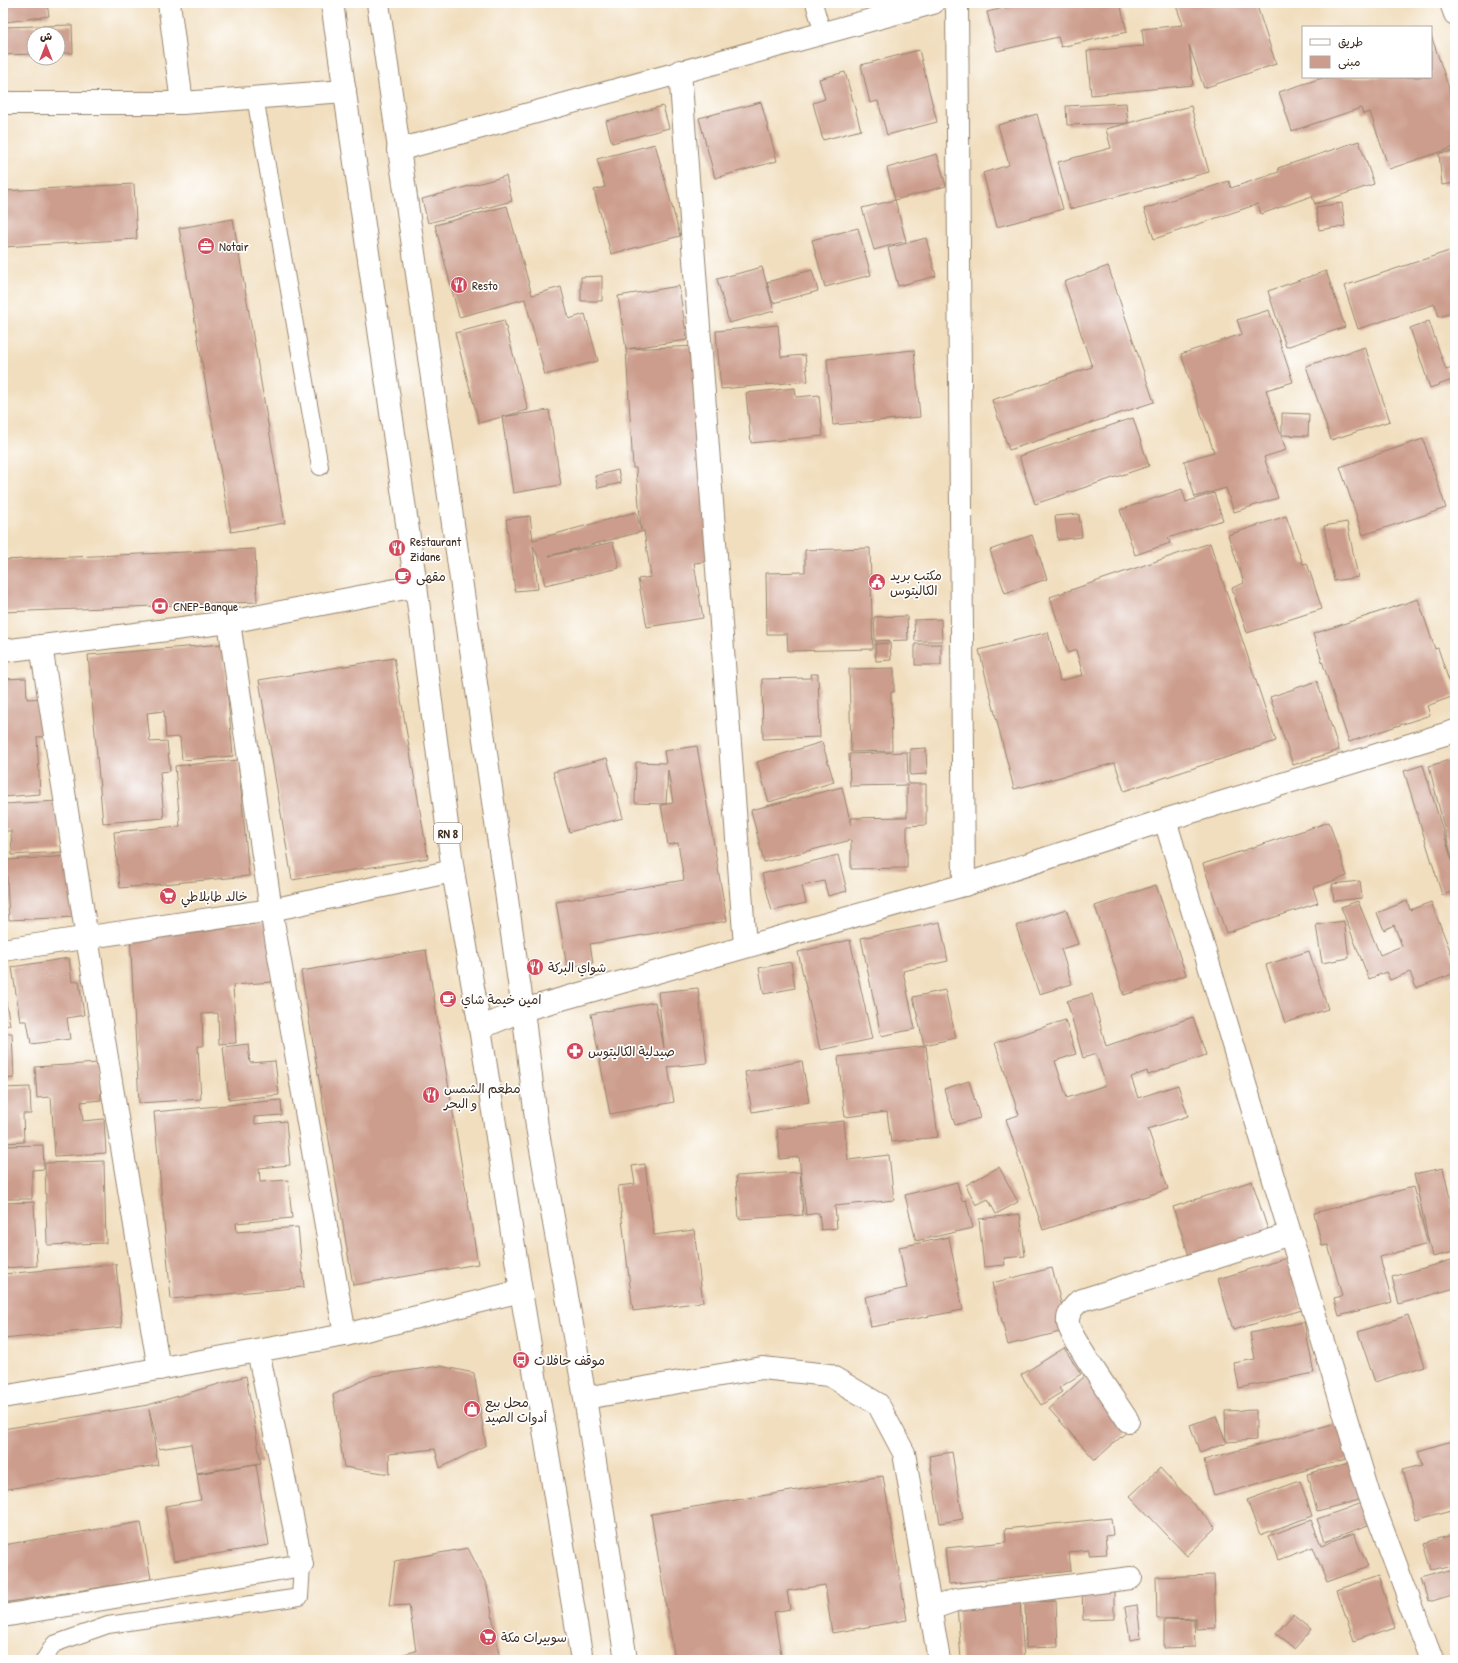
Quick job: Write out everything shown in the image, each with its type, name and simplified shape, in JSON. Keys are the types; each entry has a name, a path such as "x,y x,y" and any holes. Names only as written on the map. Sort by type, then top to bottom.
{"street":[{"path":"169,3 182,103"},
{"name":"RN 8","path":"332,3 416,586 453,871 480,1028 521,1291 582,1660"},
{"path":"378,3 523,1010 537,1127 585,1398 626,1660"},
{"path":"398,150 680,71 823,34 933,3"},
{"path":"957,3 964,885"},
{"path":"1451,3 1455,14"},
{"path":"680,71 745,946"},
{"path":"3,103 182,103 344,91"},
{"path":"3,651 229,622 416,586"},
{"path":"229,622 271,910 345,1335"},
{"path":"41,646 87,938 159,1369"},
{"path":"480,1028 523,1010 964,885 1165,820 1455,731"},
{"path":"1165,820 1369,1494 1432,1660"},
{"path":"3,950 271,910 453,871"},
{"path":"1128,1421 1068,1324 1070,1312 1074,1306 1079,1301 1290,1234"},
{"path":"3,1397 345,1335 521,1291"},
{"path":"3,1616 302,1565 258,1351"},
{"path":"585,1398 762,1368 829,1375 878,1404 904,1453 938,1660"},
{"path":"930,1609 956,1600 1131,1578"}],"lane":[{"path":"814,3 823,34"},
{"path":"255,97 320,467"},
{"path":"44,1660 54,1644 108,1625 300,1597 302,1565"}],"building":[{"path":"4,3 47,3 49,16 7,22"},
{"path":"1026,3 1120,3 1127,32 1061,47 1058,37 997,51 987,12"},
{"path":"1175,3 1256,3 1276,64 1204,88 1189,45 1193,85 1091,95 1087,51 1144,46 1142,29 1183,25"},
{"path":"72,25 73,53 66,53 66,26 38,26"},
{"path":"26,26 26,54 3,55 3,27"},
{"path":"1432,38 1455,106 1455,147 1389,169 1370,112 1363,114 1361,108 1292,131 1279,92 1322,78 1432,78"},
{"path":"919,50 937,122 887,135 878,101 870,103 861,65"},
{"path":"845,72 861,130 823,140 813,103 825,99 819,79"},
{"path":"761,102 777,161 715,178 699,118"},
{"path":"1126,103 1128,123 1067,125 1066,106"},
{"path":"663,106 669,128 612,143 606,121"},
{"path":"1191,106 1209,172 1070,209 1058,162 1111,148 1106,129"},
{"path":"1037,114 1063,209 997,227 983,173 1009,165 998,125"},
{"path":"1359,141 1374,184 1315,204 1312,196 1261,214 1258,204 1154,239 1144,209 1229,181 1231,188 1279,172 1278,168"},
{"path":"655,144 680,236 611,254 594,190 605,187 597,159"},
{"path":"1455,151 1455,183 1442,185 1439,153"},
{"path":"937,154 946,186 895,200 887,168"},
{"path":"506,176 512,201 428,223 422,199"},
{"path":"134,184 137,239 3,247 3,191"},
{"path":"895,200 906,241 874,250 862,208"},
{"path":"1342,203 1345,226 1319,230 1316,207"},
{"path":"507,206 532,295 561,287 569,319 585,314 598,361 545,375 525,299 459,317 435,225"},
{"path":"233,219 285,523 231,532 179,228"},
{"path":"858,228 871,275 825,287 812,240"},
{"path":"926,238 936,276 898,286 888,248"},
{"path":"1455,249 1455,312 1439,317 1435,304 1358,329 1344,286"},
{"path":"1108,266 1154,402 1009,450 992,400 1092,367 1064,282"},
{"path":"762,267 774,311 729,323 717,279"},
{"path":"812,270 818,291 773,303 767,282"},
{"path":"1326,271 1345,327 1286,347 1268,291"},
{"path":"602,276 602,301 581,301 581,277"},
{"path":"679,286 687,340 626,349 618,296"},
{"path":"1269,310 1293,382 1266,390 1286,450 1264,457 1278,498 1234,512 1226,488 1195,497 1184,461 1214,452 1181,354 1242,334 1237,320"},
{"path":"504,320 528,410 479,423 455,333"},
{"path":"1429,321 1446,370 1455,367 1455,379 1430,388 1410,328"},
{"path":"778,325 781,357 805,355 808,381 721,389 716,331"},
{"path":"698,346 712,561 694,563 703,618 647,627 638,579 651,577 644,531 549,556 613,542 619,568 545,585 539,559 533,546 538,589 515,591 506,519 530,516 533,540 636,512 641,530 636,468 633,468 626,349"},
{"path":"1365,347 1390,421 1331,440 1306,366"},
{"path":"914,350 920,417 833,425 827,359"},
{"path":"795,388 796,397 819,395 823,436 751,443 746,393"},
{"path":"549,410 561,485 513,493 502,417"},
{"path":"1282,413 1309,414 1308,436 1282,435"},
{"path":"1133,418 1149,466 1035,504 1019,456"},
{"path":"1423,439 1446,508 1363,535 1340,467"},
{"path":"618,470 621,483 598,488 595,476"},
{"path":"1182,489 1186,502 1214,493 1223,520 1168,538 1170,543 1135,555 1120,510"},
{"path":"1079,514 1082,537 1058,540 1055,516"},
{"path":"1286,516 1303,564 1307,563 1322,609 1247,633 1232,588 1244,583 1228,535"},
{"path":"1347,522 1358,577 1334,581 1324,526"},
{"path":"1032,535 1047,579 1005,593 990,550"},
{"path":"1210,543 1276,741 1124,791 1115,763 1014,789 979,650 1048,632 1060,681 1083,675 1076,650 1068,653 1050,597"},
{"path":"870,548 873,649 788,651 787,634 767,634 766,573 805,572 805,550"},
{"path":"255,549 257,602 3,612 3,560"},
{"path":"1418,599 1435,649 1438,648 1454,696 1427,706 1430,715 1349,742 1313,634"},
{"path":"907,616 908,640 875,641 874,617"},
{"path":"941,619 942,641 915,641 914,620"},
{"path":"890,643 891,660 876,661 875,644"},
{"path":"223,644 233,756 182,760 180,737 166,738 164,711 147,713 150,742 167,741 170,771 160,772 164,818 103,823 88,655"},
{"path":"915,644 941,644 941,665 915,665"},
{"path":"394,658 428,858 292,880 259,680"},
{"path":"894,668 894,692 891,692 892,751 851,752 849,669"},
{"path":"811,674 818,674 820,737 763,739 762,679 812,678"},
{"path":"26,678 27,699 48,698 50,736 37,737 40,794 3,797 3,679"},
{"path":"1317,681 1339,750 1293,765 1270,697"},
{"path":"822,742 834,782 769,802 757,762"},
{"path":"697,746 727,921 590,944 593,963 567,967 556,902 684,880 678,843 668,845 661,805 673,803 668,770 666,804 635,803 636,762 666,763 664,751"},
{"path":"926,748 927,774 910,775 910,749"},
{"path":"907,752 908,784 926,784 926,825 907,826 907,868 851,869 851,840 764,862 751,810 842,787 851,825 851,818 907,817 907,785 850,786 849,754"},
{"path":"607,758 623,818 569,832 553,772"},
{"path":"1453,759 1455,763 1455,891 1442,895 1404,771 1423,765 1453,864 1429,766"},
{"path":"238,760 249,876 120,888 114,832 180,826 175,766"},
{"path":"59,801 62,852 12,855 11,831 3,831 3,804"},
{"path":"1329,822 1347,876 1313,888 1318,903 1226,933 1203,864"},
{"path":"838,855 847,891 828,896 824,881 802,886 806,903 772,911 762,874"},
{"path":"74,856 76,917 9,920 6,860"},
{"path":"1360,881 1362,898 1334,901 1332,884"},
{"path":"1156,885 1186,975 1124,995 1095,906"},
{"path":"1358,901 1380,955 1402,946 1394,925 1384,930 1377,913 1407,901 1410,910 1431,902 1455,963 1455,973 1416,988 1410,972 1390,980 1386,972 1369,979 1341,907"},
{"path":"1066,909 1078,944 1061,949 1072,984 1039,994 1016,926"},
{"path":"1344,921 1349,958 1322,963 1316,925"},
{"path":"269,922 272,982 233,985 236,1043 219,1044 218,1013 202,1014 203,1046 198,1046 201,1099 139,1103 130,934"},
{"path":"940,922 948,961 903,971 915,1029 881,1036 861,938"},
{"path":"850,940 872,1039 820,1050 798,952"},
{"path":"426,950 478,1264 353,1285 301,971"},
{"path":"1309,951 1328,1009 1285,1023 1266,965"},
{"path":"69,958 72,982 79,981 84,1015 67,1018 70,1039 31,1044 27,1021 20,1021 12,967"},
{"path":"791,962 795,988 764,994 759,968"},
{"path":"3,985 10,1025 3,1026"},
{"path":"698,988 707,1063 668,1067 674,1102 610,1114 591,1014 655,1002 664,1048 658,992"},
{"path":"945,990 956,1038 924,1045 913,997"},
{"path":"1092,994 1106,1046 1193,1017 1206,1055 1148,1075 1147,1071 1131,1077 1138,1098 1178,1085 1188,1116 1148,1129 1168,1189 1043,1230 1006,1119 1019,1115 995,1043 1065,1020 1076,1054 1055,1061 1067,1098 1106,1085 1096,1054 1083,1058 1067,1001"},
{"path":"3,1033 12,1033 14,1078 3,1079"},
{"path":"248,1044 250,1063 275,1061 279,1095 229,1100 223,1047"},
{"path":"926,1046 938,1137 891,1142 887,1112 845,1117 838,1057"},
{"path":"802,1061 809,1102 752,1112 745,1072"},
{"path":"99,1063 101,1100 81,1102 83,1121 104,1119 106,1153 55,1156 51,1097 37,1098 35,1067"},
{"path":"969,1081 980,1118 955,1125 944,1089"},
{"path":"30,1087 31,1114 23,1114 24,1142 3,1143 3,1088"},
{"path":"281,1100 282,1115 254,1117 255,1124 286,1121 290,1165 259,1168 260,1182 288,1180 292,1218 236,1223 237,1232 298,1227 304,1287 171,1299 154,1112"},
{"path":"844,1121 848,1160 889,1155 894,1200 835,1206 837,1228 821,1230 819,1213 806,1215 799,1157 780,1159 777,1129"},
{"path":"43,1145 44,1169 32,1170 32,1199 3,1199 3,1146"},
{"path":"104,1161 106,1243 47,1245 45,1163"},
{"path":"645,1164 654,1235 694,1230 703,1302 633,1311 618,1186 635,1184 632,1166"},
{"path":"999,1167 1018,1202 996,1214 988,1199 976,1205 966,1185"},
{"path":"1443,1168 1452,1207 1455,1206 1455,1252 1432,1257 1414,1174"},
{"path":"800,1172 803,1215 739,1219 736,1176"},
{"path":"1252,1181 1270,1236 1191,1262 1173,1207"},
{"path":"957,1182 962,1201 966,1200 973,1228 916,1241 905,1195"},
{"path":"1413,1187 1428,1244 1380,1257 1392,1302 1339,1316 1334,1298 1342,1296 1328,1245 1322,1246 1314,1213"},
{"path":"34,1202 37,1266 3,1268 3,1203"},
{"path":"1020,1214 1025,1256 1004,1258 1005,1265 984,1267 979,1219"},
{"path":"949,1237 963,1310 871,1327 865,1297 907,1288 899,1247"},
{"path":"1287,1258 1302,1310 1233,1330 1218,1279"},
{"path":"1455,1259 1455,1288 1399,1304 1392,1277"},
{"path":"116,1264 122,1327 3,1339 3,1274"},
{"path":"1052,1268 1068,1330 1008,1345 992,1283"},
{"path":"1408,1315 1425,1366 1375,1382 1358,1332"},
{"path":"1304,1322 1314,1373 1239,1388 1234,1363 1255,1359 1250,1333"},
{"path":"1064,1348 1081,1374 1059,1388 1062,1392 1041,1405 1021,1375"},
{"path":"440,1366 474,1373 486,1445 440,1468 435,1449 389,1454 390,1474 344,1467 333,1395 372,1376"},
{"path":"246,1376 261,1463 196,1473 191,1444 159,1449 149,1409 158,1465 7,1489 3,1466 3,1429 148,1405"},
{"path":"1085,1376 1131,1428 1095,1460 1049,1409"},
{"path":"1256,1410 1256,1440 1226,1442 1225,1411"},
{"path":"1216,1416 1226,1443 1200,1453 1190,1425"},
{"path":"1343,1421 1353,1457 1214,1496 1204,1460"},
{"path":"1455,1440 1455,1509 1416,1520 1402,1470 1422,1465 1418,1451"},
{"path":"952,1452 963,1519 940,1523 929,1456"},
{"path":"1357,1461 1367,1498 1317,1511 1307,1474"},
{"path":"256,1464 269,1545 174,1561 165,1506 201,1500 197,1474"},
{"path":"1160,1468 1216,1528 1187,1556 1130,1496"},
{"path":"883,1476 907,1620 832,1633 825,1585 787,1591 790,1609 774,1612 782,1660 675,1660 651,1514"},
{"path":"1300,1481 1312,1516 1260,1535 1247,1500"},
{"path":"1368,1501 1376,1522 1325,1541 1317,1519"},
{"path":"1111,1518 1113,1535 1105,1536 1107,1554 1089,1555 1089,1550 1069,1552 1071,1571 949,1584 945,1548 1006,1542 1005,1529"},
{"path":"1311,1520 1321,1545 1354,1533 1368,1567 1327,1582 1313,1547 1278,1560 1269,1536"},
{"path":"141,1522 151,1579 3,1603 3,1545"},
{"path":"1455,1534 1455,1565 1432,1571 1424,1543"},
{"path":"468,1548 487,1586 499,1654 498,1660 398,1660 396,1656 416,1651 409,1605 389,1606 395,1561"},
{"path":"1455,1569 1455,1594 1429,1602 1422,1579"},
{"path":"1214,1575 1216,1628 1196,1629 1196,1618 1157,1619 1156,1577"},
{"path":"1378,1576 1395,1627 1354,1641 1337,1590"},
{"path":"1114,1588 1114,1619 1083,1620 1082,1589"},
{"path":"1020,1600 1024,1660 961,1660 957,1604"},
{"path":"1056,1601 1058,1647 1026,1648 1025,1602"},
{"path":"1137,1605 1141,1638 1130,1640 1125,1607"},
{"path":"1293,1614 1312,1630 1295,1649 1276,1634"},
{"path":"1194,1619 1195,1647 1164,1648 1164,1620"}],"place":[{"name":"Notair","path":"206,246"},
{"name":"Resto","path":"459,285"},
{"name":"Restaurant Zidane","path":"397,548"},
{"name":"مقهى","path":"403,576"},
{"name":"مكتب بريد الكاليتوس","path":"877,582"},
{"name":"CNEP-Banque","path":"160,606"},
{"name":"خالد طابلاطي","path":"168,896"},
{"name":"شواي البركة","path":"535,967"},
{"name":"امين خيمة شاي","path":"448,999"},
{"name":"صيدلية الكاليتوس","path":"575,1051"},
{"name":"مطعم الشمس و البحر","path":"431,1095"},
{"name":"موقف حافلات","path":"521,1360"},
{"name":"محل بيع أدوات الصيد","path":"472,1409"},
{"name":"سوبيرات مكة","path":"488,1637"}]}
